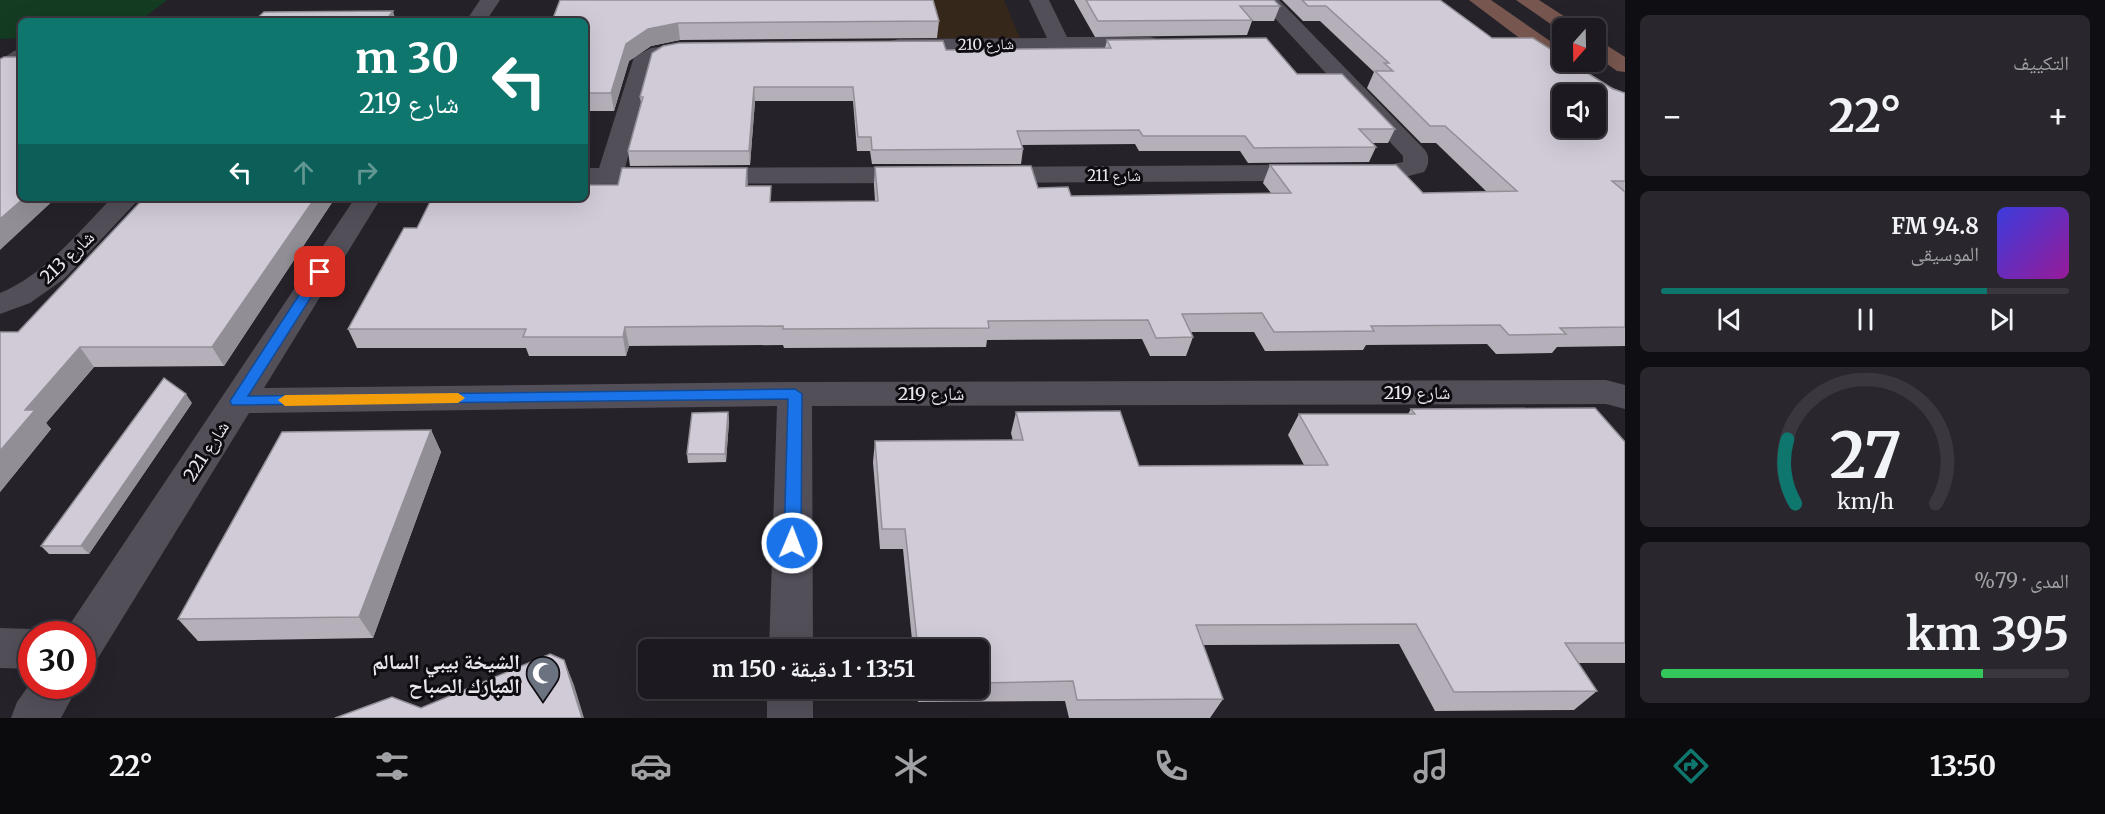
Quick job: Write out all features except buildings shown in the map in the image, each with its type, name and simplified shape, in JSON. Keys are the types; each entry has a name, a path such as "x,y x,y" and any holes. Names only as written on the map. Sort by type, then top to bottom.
{"street":[{"path":"478,18 490,0"},
{"path":"1039,0 1060,44"},
{"name":"شارع 211","path":"588,176 1393,172 1415,167 1416,155 1296,43 1268,0"},
{"path":"1479,0 1552,52"},
{"path":"1527,0 1554,18"},
{"name":"شارع 210","path":"879,46 1166,44"},
{"path":"610,176 642,62 658,52 680,48 715,48"},
{"path":"0,51 18,51"},
{"path":"1609,53 1625,66"},
{"path":"0,70 18,57"},
{"name":"شارع 213","path":"0,304 16,299 47,279 124,201"},
{"name":"شارع 221","path":"96,622 366,201"},
{"name":"شارع 219","path":"237,401 795,394 1606,392 1625,397"},
{"path":"791,639 795,394"},
{"path":"0,648 18,649"},
{"path":"34,718 46,699"},
{"path":"790,699 790,718"}],"shaded area":[{"path":"707,0 1004,0 1020,38 700,39"}],"green space":[{"path":"0,0 167,0 144,18 18,18 18,38 0,39"}],"slow traffic":[{"path":"285,400 458,398"}],"place":[{"name":"الشيخة بيبي السالم المبارك الصباح","path":"543,702"}],"route":[{"path":"320,272 237,401 795,394 792,543"}]}
